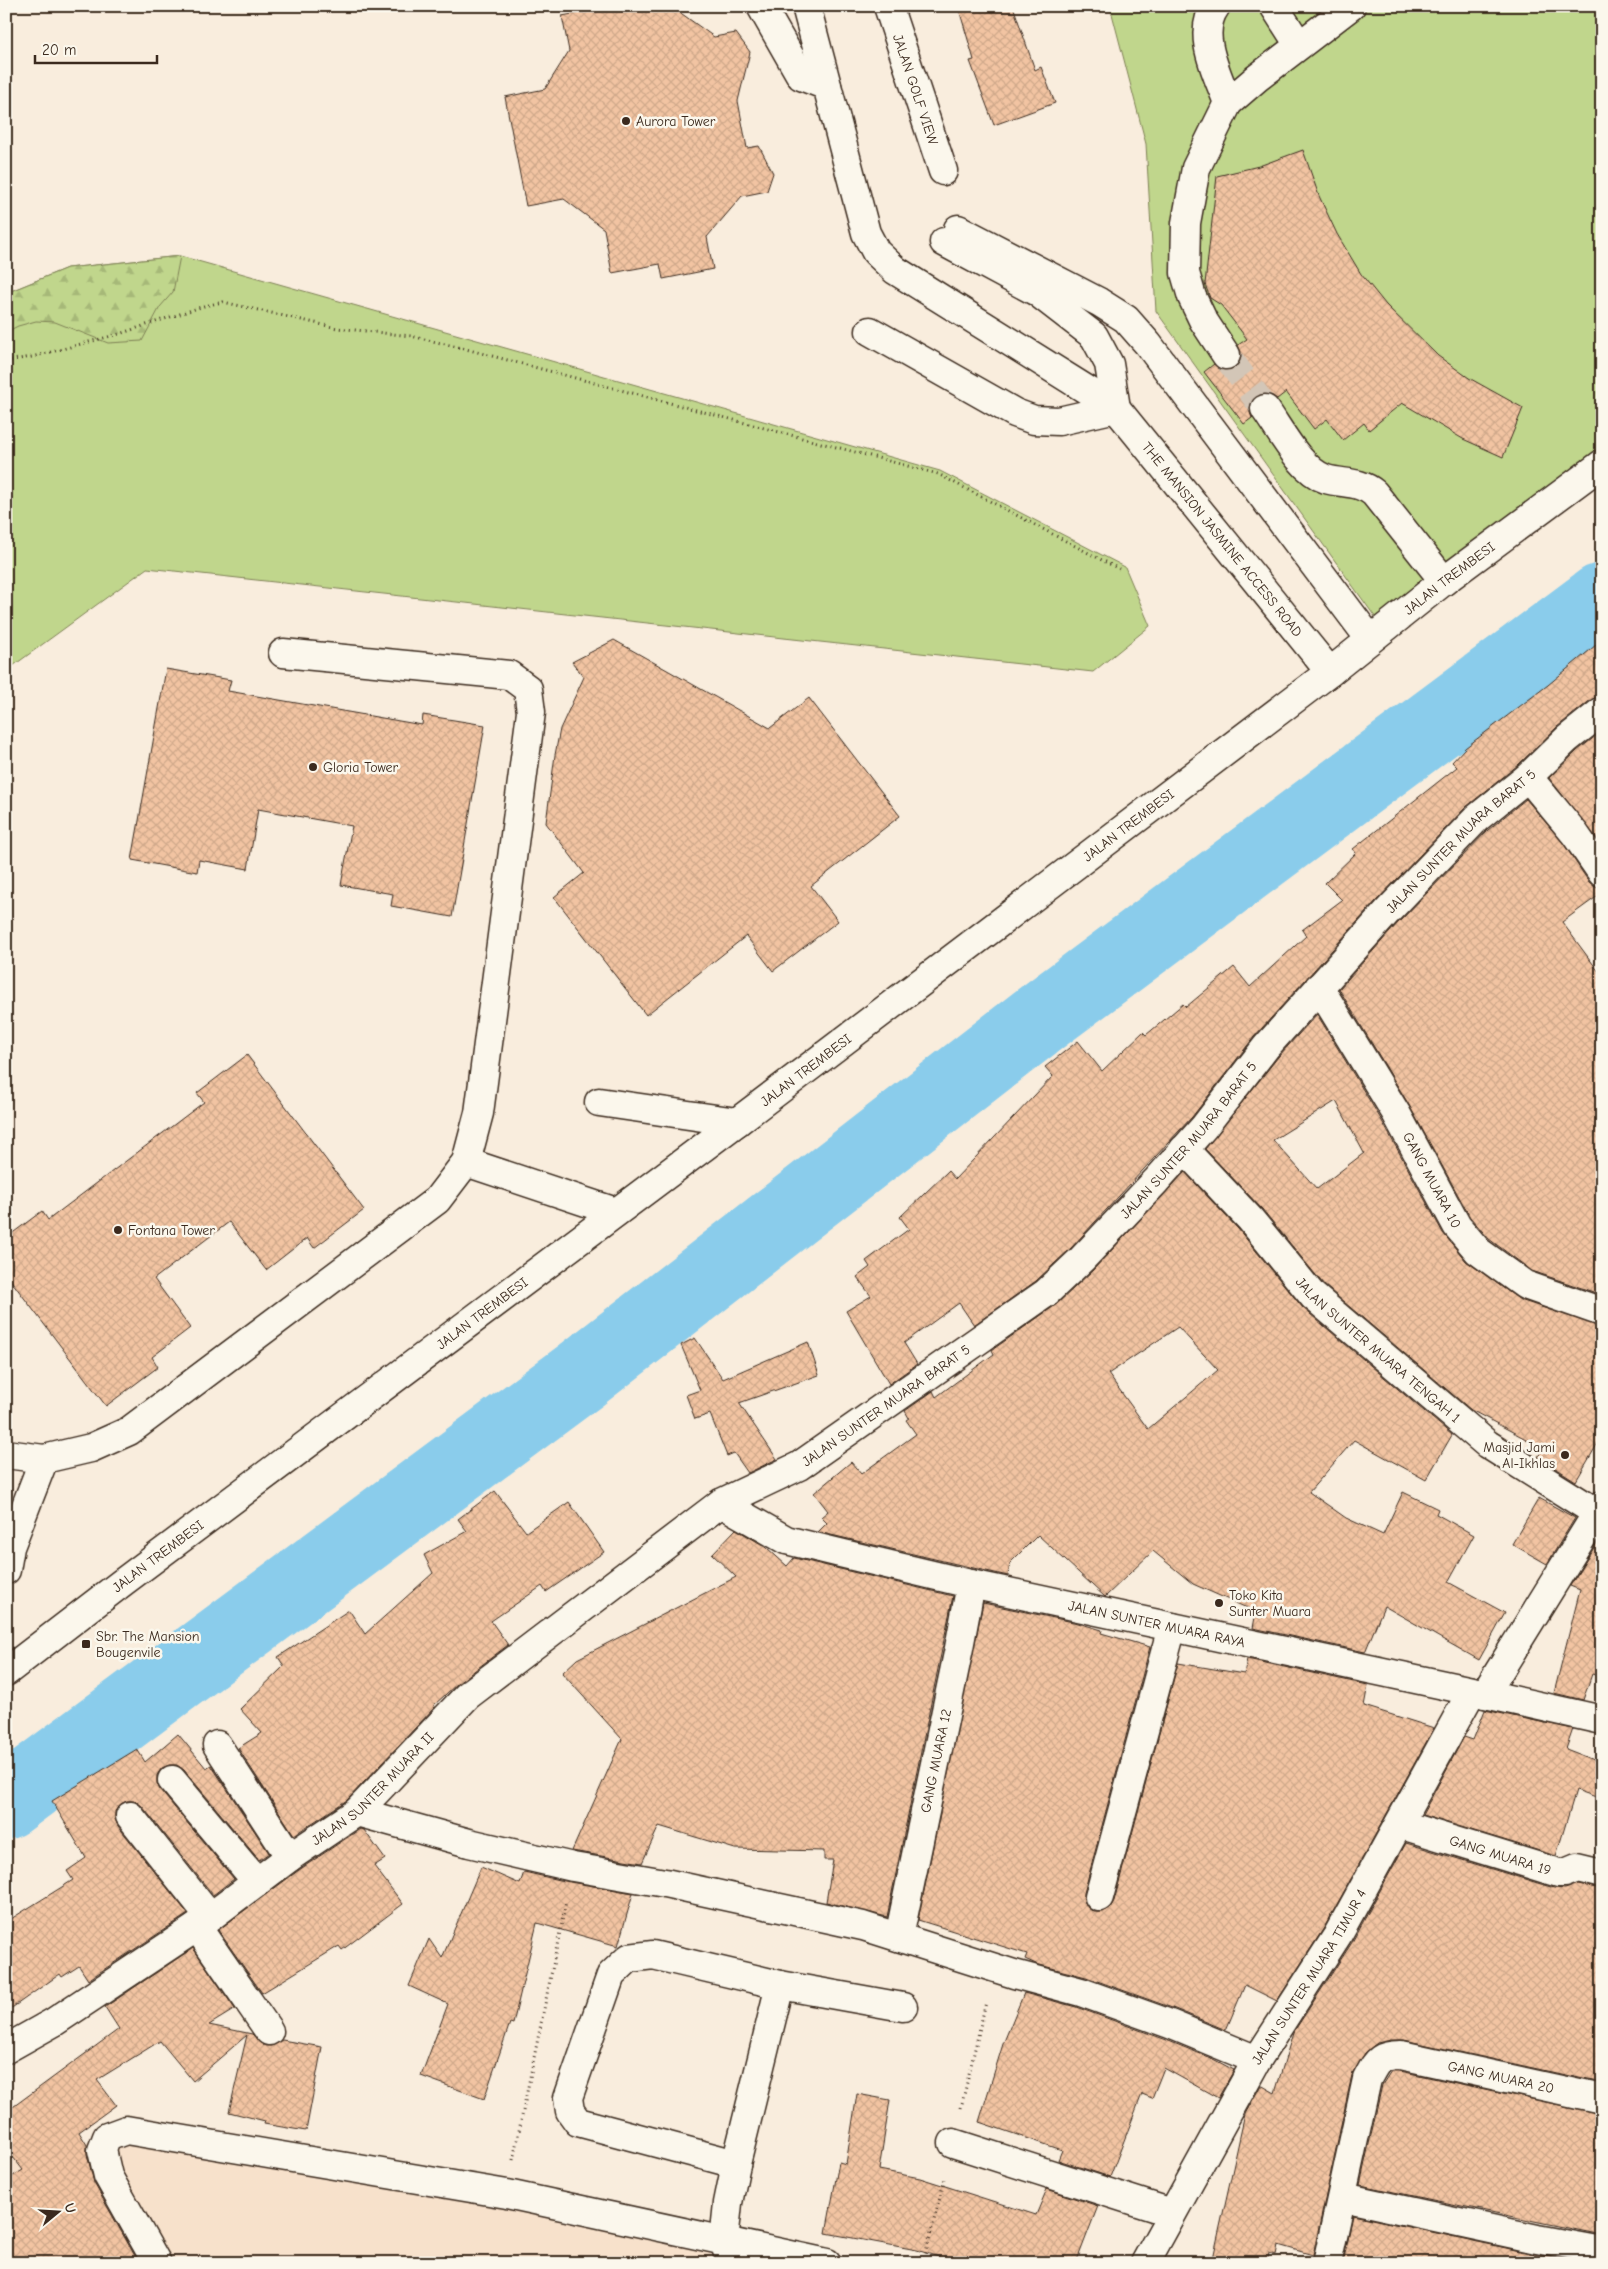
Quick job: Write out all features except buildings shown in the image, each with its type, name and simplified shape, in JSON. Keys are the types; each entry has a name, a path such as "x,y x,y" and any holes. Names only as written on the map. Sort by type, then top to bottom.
{"street":[{"path":"761,6 801,76 827,86"},
{"path":"806,6 866,233 876,252 895,270 943,302 1116,408"},
{"name":"JALAN GOLF VIEW","path":"888,6 943,171"},
{"path":"1216,6 1211,13 1209,23 1210,54 1228,103"},
{"path":"1274,6 1299,45"},
{"path":"1226,355 1203,320 1192,297 1185,273 1184,247 1186,224 1196,168 1228,103 1257,78 1351,6"},
{"path":"1116,408 1109,364 1094,336 1037,292 951,236 1099,302 1126,319 1148,344 1370,639"},
{"path":"870,331 1015,413 1034,420 1059,421 1116,408"},
{"name":"THE MANSION JASMINE ACCESS ROAD","path":"1116,408 1330,672"},
{"path":"1265,408 1307,467 1326,479 1366,486 1374,493 1444,580"},
{"name":"JALAN TREMBESI","path":"6,1672 737,1122 1330,672 1444,580 1602,464"},
{"path":"6,1454 44,1459 91,1448 129,1431 437,1200 466,1162 479,1113 528,741 531,712 528,690 509,675 283,653"},
{"name":"JALAN SUNTER MUARA BARAT 5","path":"721,1503 799,1466 1046,1293 1082,1260 1204,1127 1266,1047 1319,987 1477,818 1528,777 1566,739 1602,711"},
{"path":"1528,777 1576,834 1602,873"},
{"name":"GANG MUARA 10","path":"1319,987 1396,1114 1456,1226 1478,1251 1525,1285 1602,1312"},
{"path":"599,1102 737,1122"},
{"name":"JALAN SUNTER MUARA TENGAH 1","path":"1184,1149 1250,1219 1313,1296 1487,1444 1600,1511"},
{"path":"466,1162 616,1212"},
{"path":"6,1570 10,1546 44,1459"},
{"name":"JALAN SUNTER MUARA RAYA","path":"721,1503 786,1540 971,1584 1602,1720"},
{"name":"JALAN SUNTER MUARA II","path":"6,2048 54,2022 204,1922 290,1858 357,1812 468,1696 721,1503"},
{"name":"JALAN SUNTER MUARA TIMUR 4","path":"1145,2263 1257,2060 1337,1936 1478,1692 1600,1511"},
{"name":"GANG MUARA 12","path":"899,1938 960,1648 971,1584"},
{"path":"1098,1897 1172,1627"},
{"path":"217,1745 290,1858"},
{"path":"172,1780 257,1882"},
{"path":"357,1812 469,1843 573,1867 665,1883 863,1926 994,1968 1081,1992 1170,2024 1257,2060"},
{"path":"130,1816 204,1922 269,2031"},
{"name":"GANG MUARA 19","path":"1400,1824 1559,1873 1565,1873 1578,1868 1602,1874"},
{"path":"736,2164 578,2122 570,2111 568,2098 611,1975 629,1958 653,1956 780,1985 903,2007"},
{"path":"728,2252 728,2203 780,1985"},
{"name":"GANG MUARA 20","path":"1342,2197 1367,2079 1377,2061 1386,2055 1400,2055 1602,2099"},
{"path":"157,2263 108,2176 102,2150 107,2137 126,2130 507,2194 728,2252 810,2261"},
{"path":"954,2143 1172,2213"},
{"path":"1327,2263 1342,2197 1602,2251"}],"path":[{"path":"6,361 32,357 120,334 204,306 223,302 338,328 411,336 938,474 1119,569"},
{"path":"507,2194 573,1867"},
{"path":"923,2263 954,2143 994,1968"}],"shaded area":[{"path":"132,2132 788,2263 6,2263 6,2161"}],"green space":[{"path":"1110,6 1602,6 1602,464 1383,628 1156,311 1146,144"},
{"path":"180,256 940,471 1125,567 1150,626 1093,672 147,568 6,671 6,293 67,268"},
{"path":"180,256 173,292 160,307 142,341 108,343 55,322 36,321 18,326 6,332 6,293 67,268"}],"waterway":[{"path":"6,1802 580,1376 1041,1018 1602,600"}],"tunnel":[{"path":"1226,355 1265,409"}],"place":[{"name":"Aurora Tower","path":"626,121"},
{"name":"Gloria Tower","path":"313,767"},
{"name":"Fontana Tower","path":"118,1230"},
{"name":"Masjid Jami Al-Ikhlas","path":"1565,1455"},
{"name":"Toko Kita Sunter Muara","path":"1219,1603"},
{"name":"Sbr. The Mansion Bougenvile","path":"86,1644"}]}
